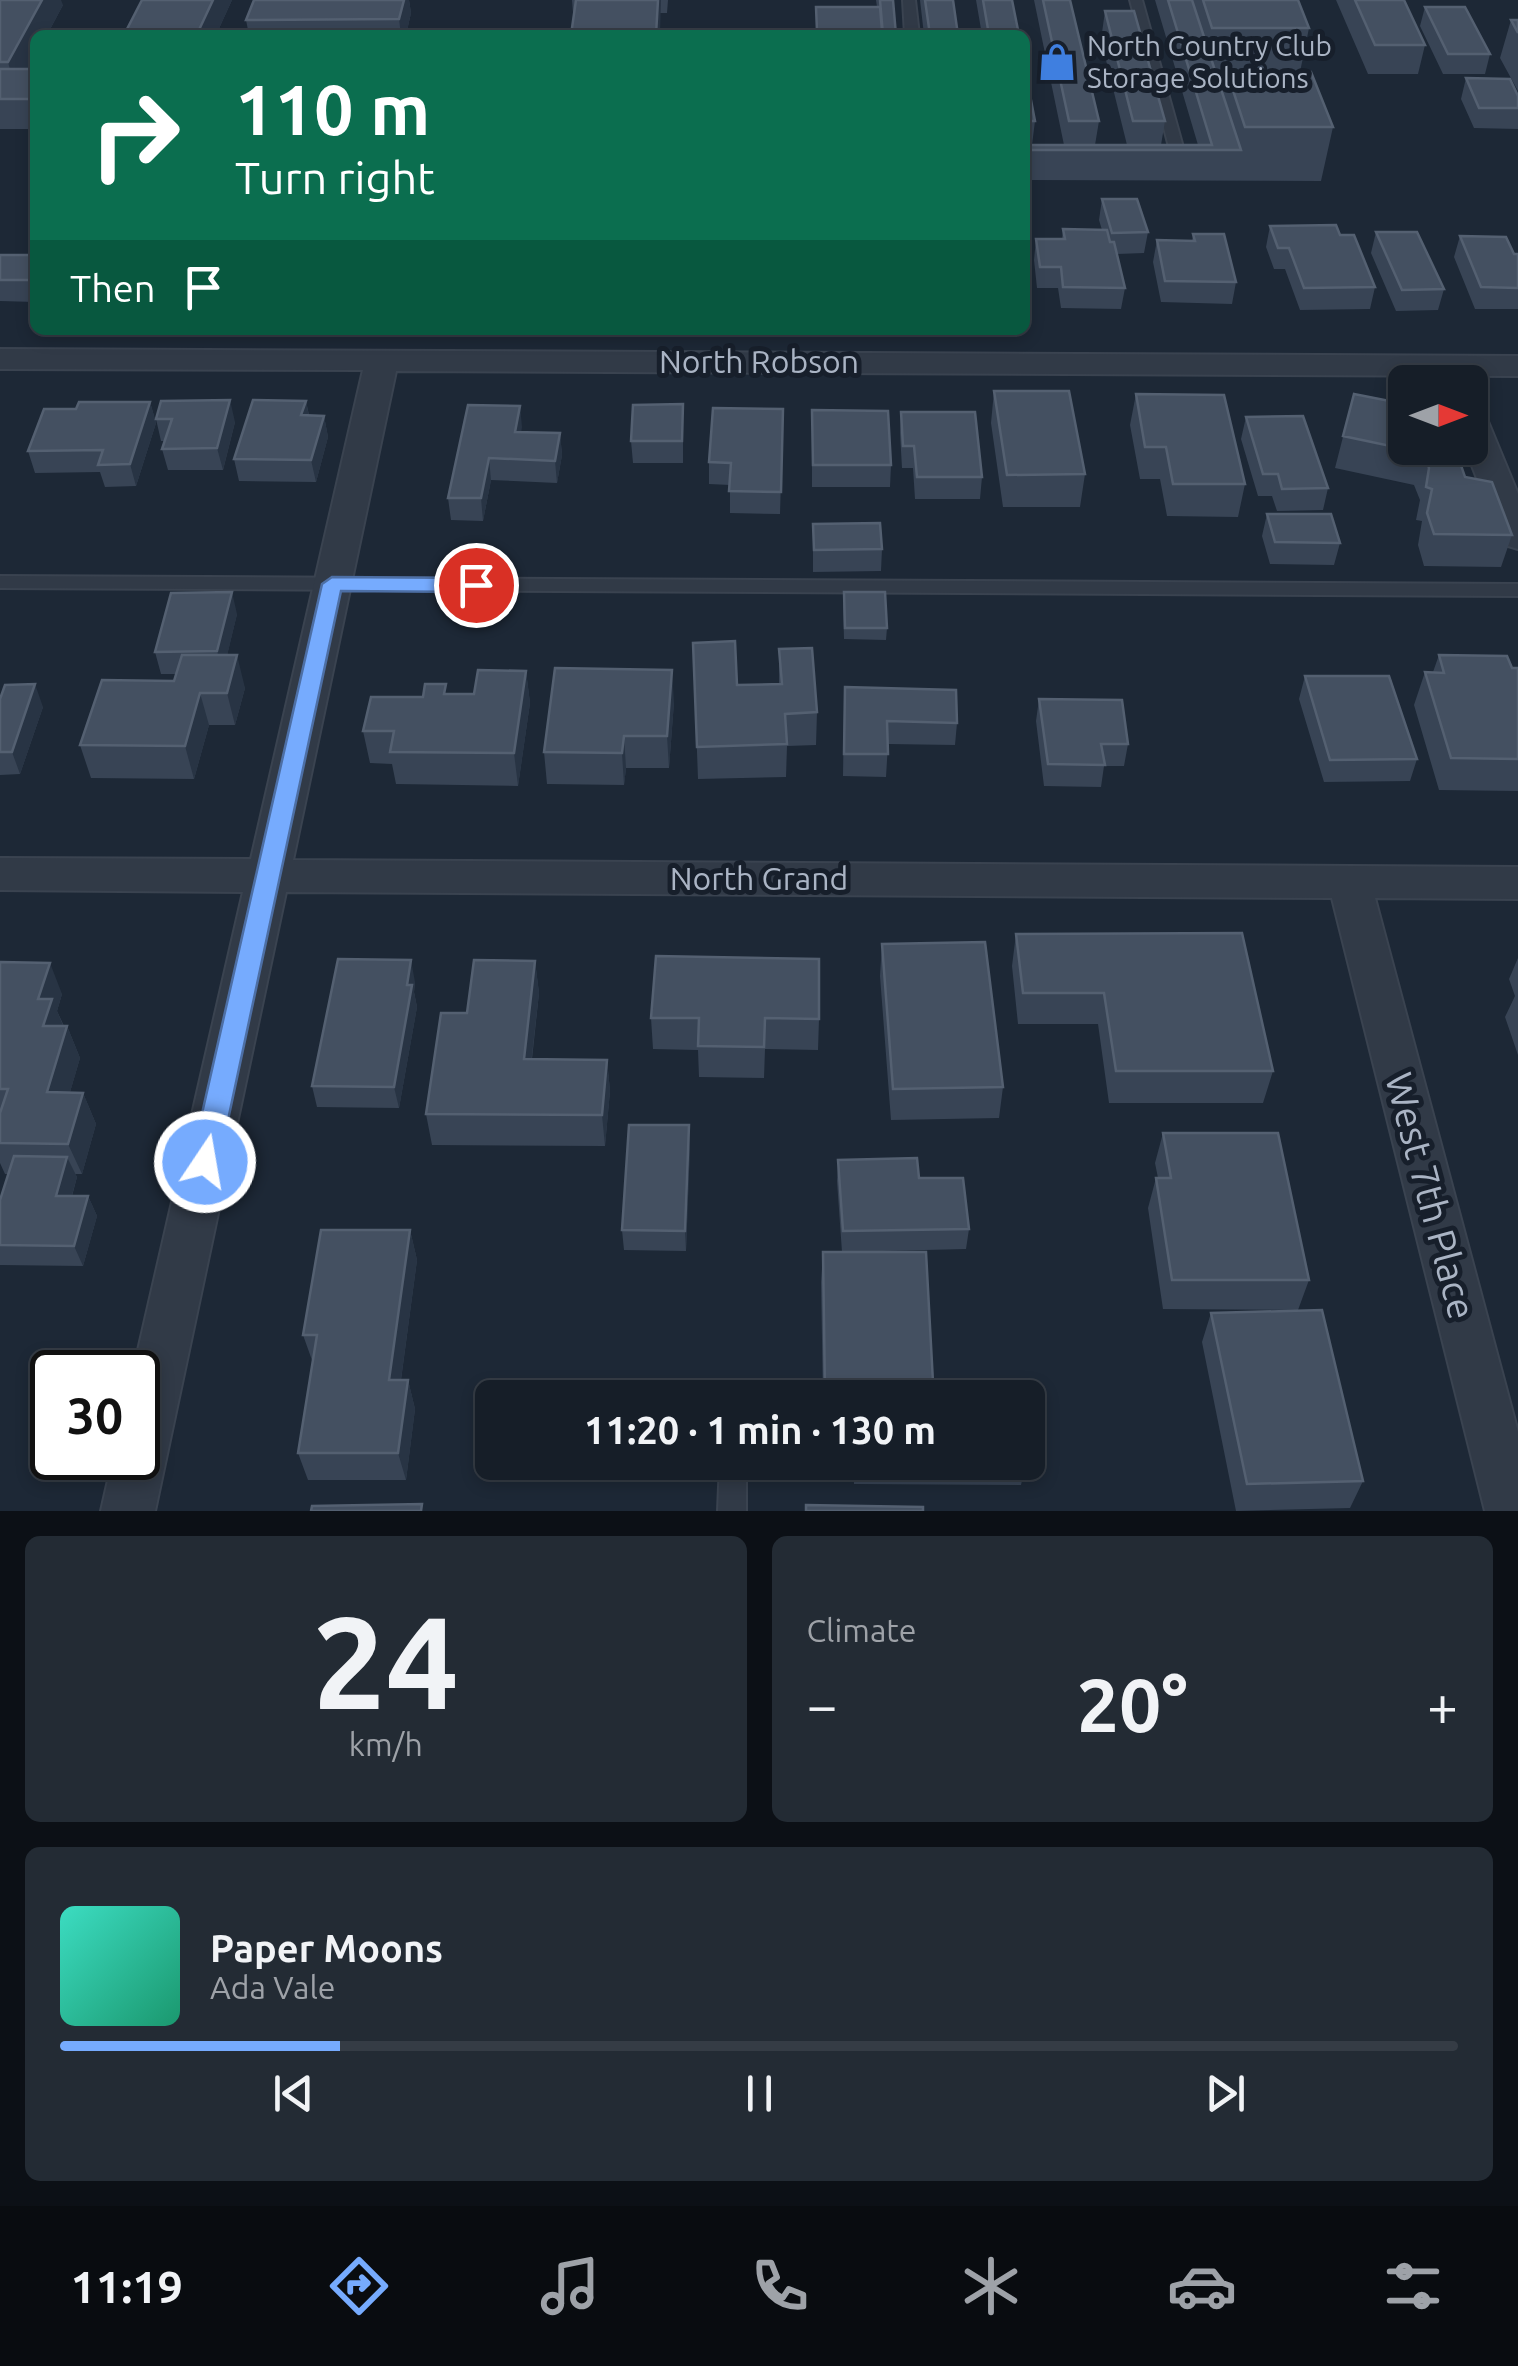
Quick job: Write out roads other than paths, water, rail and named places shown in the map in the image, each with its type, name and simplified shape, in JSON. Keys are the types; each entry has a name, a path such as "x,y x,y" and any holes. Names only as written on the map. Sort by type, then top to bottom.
{"street":[{"name":"North Robson","path":"0,359 1388,373"},
{"path":"128,1511 382,360"},
{"name":"North Robson","path":"1488,370 1518,366"},
{"path":"1488,463 1518,537"},
{"name":"North Grand","path":"0,874 1518,883"},
{"name":"West 7th Place","path":"1348,882 1512,1511"}],"lane":[{"path":"909,0 912,30"},
{"path":"1136,0 1181,165 1162,165"},
{"path":"0,582 1518,590"},
{"path":"732,1511 733,1480"}],"place":[{"name":"North Country Club Storage Solutions","path":"1057,62"}]}
